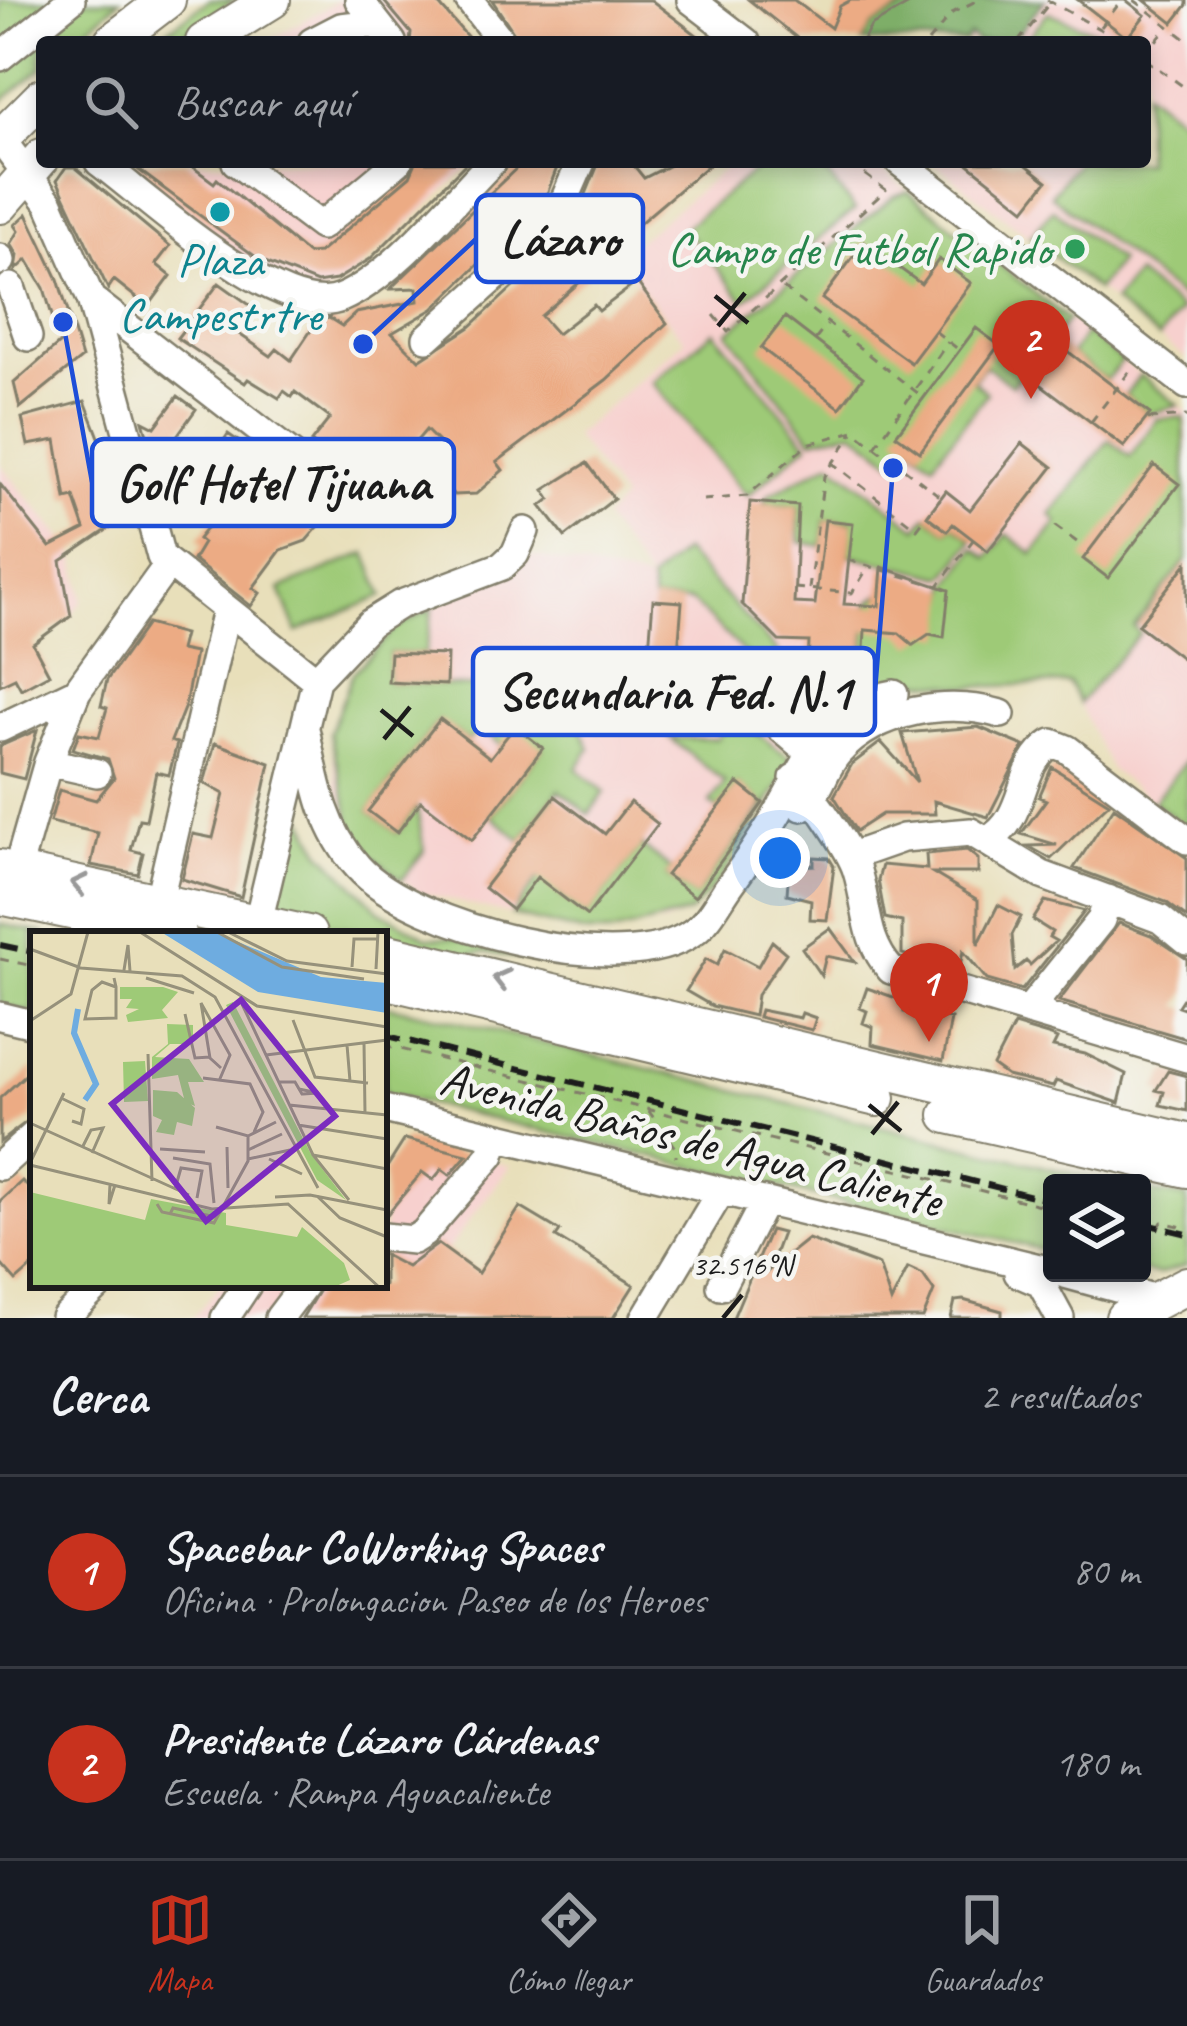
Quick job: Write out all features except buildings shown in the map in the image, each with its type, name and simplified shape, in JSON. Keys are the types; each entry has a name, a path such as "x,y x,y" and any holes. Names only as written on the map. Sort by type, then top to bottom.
{"main road":[{"path":"120,36 166,0"},
{"path":"232,22 272,0"},
{"path":"0,138 36,103"},
{"path":"0,206 35,163"},
{"path":"6,878 159,900 296,931"},
{"path":"6,878 169,931"},
{"path":"387,953 1187,1142"},
{"path":"387,981 1187,1169"},
{"path":"1124,1318 1172,1292"}],"street":[{"path":"0,57 71,0"},
{"path":"469,0 497,36"},
{"path":"692,0 738,36"},
{"path":"336,13 375,22"},
{"path":"0,138 35,163"},
{"path":"37,168 91,299 155,542 167,566 316,680"},
{"path":"107,168 269,287 312,302 342,298 372,278 486,168"},
{"path":"244,168 321,226 392,168"},
{"path":"427,338 554,224 578,168"},
{"path":"908,168 1187,385"},
{"path":"4,268 28,337"},
{"path":"91,299 350,500"},
{"path":"258,922 307,733 316,680 370,623 399,605 502,566 515,554 525,531"},
{"path":"6,878 76,691 167,566"},
{"path":"159,900 226,610"},
{"path":"702,662 809,752"},
{"path":"0,728 76,691"},
{"path":"307,733 328,823 360,870 387,893 452,922 587,956 649,963 702,939 724,916 786,821 804,785 809,752 842,717 894,694"},
{"path":"587,956 648,949 698,928 804,785 839,752 894,716 958,708 1001,714"},
{"path":"988,840 1014,818 1037,757 1052,743 1067,749 1187,840"},
{"path":"48,762 97,773"},
{"path":"804,785 853,854 870,934 891,970 1187,1058"},
{"path":"853,854 903,838 958,831 988,840 1042,875 1160,920 1187,941"},
{"path":"1028,1011 1101,920 1108,898"},
{"path":"584,999 587,956"},
{"path":"0,1016 30,1023"},
{"name":"Avenida Baños de Agua Caliente","path":"387,1110 1043,1269"},
{"path":"387,1237 412,1240 424,1233 490,1155 496,1138"},
{"path":"0,1166 30,1139"},
{"path":"645,1318 721,1191"},
{"path":"721,1286 765,1201"},
{"name":"Avenida Baños de Agua Caliente","path":"976,1256 1040,1282 1060,1318"},
{"path":"1114,1282 1172,1292"},
{"path":"65,1318 96,1288"},
{"path":"225,1318 245,1288"},
{"path":"279,1318 302,1288"}],"path":[{"path":"933,36 952,13 978,0"},
{"path":"1100,27 1122,0"},
{"path":"1134,0 1187,40"},
{"path":"1023,36 1050,1 1114,36"},
{"path":"1151,49 1168,26"},
{"path":"1151,61 1186,87"},
{"path":"714,315 728,332 886,190 856,168"},
{"path":"781,286 924,398"},
{"path":"815,340 828,323"},
{"path":"934,332 959,350"},
{"path":"875,447 911,388 948,341"},
{"path":"1090,422 1137,362"},
{"path":"1111,437 1124,447 1146,418 1187,416"},
{"path":"854,431 941,497"},
{"path":"809,589 831,463 854,431"},
{"path":"703,500 747,496 808,444 854,431"},
{"path":"831,463 917,529 946,491"},
{"path":"1055,526 1082,545"},
{"path":"848,560 938,586 974,540"},
{"path":"794,588 852,593 870,564"},
{"path":"0,959 30,965"},
{"path":"387,1047 1043,1206"},
{"path":"646,1108 676,1149 675,1180"},
{"path":"1151,1235 1162,1222 1187,1228"},
{"path":"1151,1232 1155,1233"}],"shaded area":[{"path":"339,0 435,0 467,36 277,36"},
{"path":"919,0 1187,0 1187,359 941,168 1151,168 1151,36 870,36"},
{"path":"128,168 469,168 347,281 321,296 275,285"},
{"path":"725,168 880,168 1187,412 1187,828 1110,769 1069,683 969,687 903,680 809,685 781,751 794,761 778,792 690,913 665,923 586,933 418,892 356,844 337,789 330,733 353,673 397,627 530,555 649,581 604,519 622,499 574,436 685,340 617,258"},
{"path":"0,464 74,552 83,600 71,616 0,652"},
{"path":"440,1149 510,1166 397,1318 193,1318 218,1288 387,1288 387,1214"}],"green space":[{"path":"0,0 120,0 79,36 36,36 36,73 0,103"},
{"path":"209,0 235,0 181,36 159,36"},
{"path":"919,0 1045,0 1016,36 865,36 871,26"},
{"path":"1048,12 1106,36 1029,36"},
{"path":"1151,96 1187,124 1187,303 1051,195 1072,168 1151,168"},
{"path":"758,168 822,168 855,209 744,301 684,228"},
{"path":"908,191 1068,320 1012,385 985,365 973,381 987,393 933,463 911,446 897,464 854,431 812,439 728,332 894,196"},
{"name":"Campo de Futbol Rapido","path":"1053,209 1119,261 1097,290 1030,237"},
{"name":"Campo de Futbol Rapido","path":"1136,274 1181,310 1159,338 1113,302"},
{"path":"714,331 808,444 747,496 652,382"},
{"path":"1086,333 1122,361 1106,380 1071,354"},
{"path":"1140,375 1178,405 1150,414 1125,395"},
{"path":"1184,417 1187,559 1134,627 1140,633 1079,703 1069,683 969,687 903,680 864,682 867,605 880,594 947,599 949,585 975,548 988,558 1007,534 1033,554 1058,522 1051,515 1109,440 1130,457 1157,419"},
{"path":"831,462 917,528 927,516 947,531 953,524 973,540 945,577 849,555 852,522 825,520 822,546 800,542 798,506 763,503 769,495"},
{"path":"683,551 778,652 771,665 754,662 692,602 653,600 650,581"},
{"path":"366,553 383,596 297,632 280,589"},
{"path":"433,608 425,654 390,653 388,682 590,693 588,719 581,728 590,749 577,769 605,792 589,814 559,790 521,840 491,816 543,748 501,745 481,728 468,741 439,720 369,811 397,833 417,807 424,851 402,880 356,844 330,733 353,673 397,627"},
{"path":"721,706 794,761 722,877 690,913 613,933 586,933 512,915 553,858 573,874 559,894 587,915 641,845 671,869 667,876 695,896 765,805 738,784 718,809 710,803 725,782 670,738 719,739"},
{"path":"1187,759 1187,828 1153,802"},
{"path":"302,814 320,850 379,910 428,938 454,937 566,967 484,952 462,956 387,940 387,931 272,915"},
{"path":"0,924 32,931 30,1012 0,1006"},
{"path":"387,1006 1074,1174 1043,1174 1043,1250 387,1094"},
{"path":"1151,1192 1187,1198 1187,1265 1151,1273"}],"railway":[{"path":"0,945 30,951"},
{"path":"387,1036 1043,1199"},
{"path":"1151,1225 1187,1234"}],"place":[{"name":"Plaza Campestrtre","path":"220,212"},
{"name":"Campo de Futbol Rapido","path":"1075,249"},
{"name":"Golf Hotel Tijuana","path":"63,322"},
{"name":"Lázaro","path":"363,344"},
{"name":"Presidente Lázaro Cárdenas","path":"1031,399"},
{"name":"Secundaria Fed. N.1","path":"893,468"},
{"name":"Spacebar CoWorking Spaces","path":"929,1042"}]}
